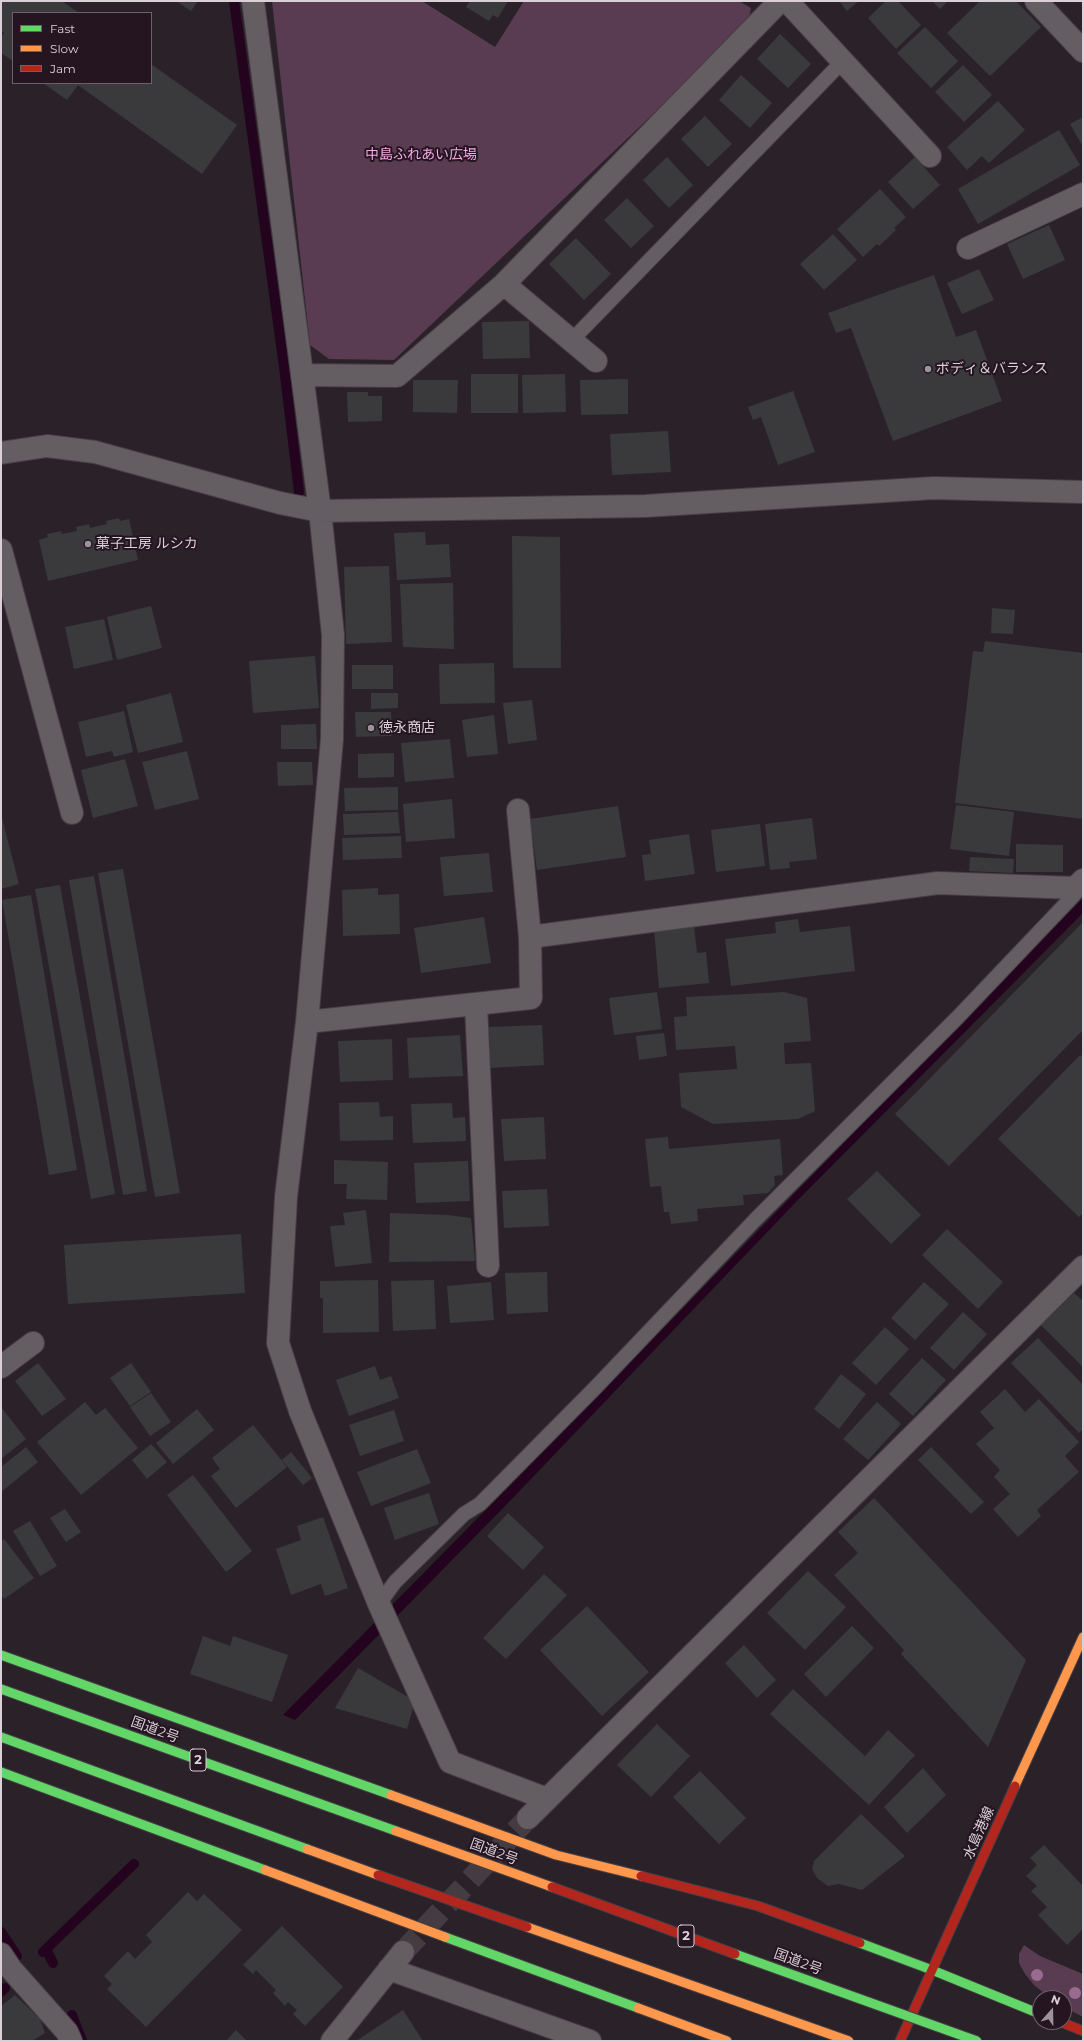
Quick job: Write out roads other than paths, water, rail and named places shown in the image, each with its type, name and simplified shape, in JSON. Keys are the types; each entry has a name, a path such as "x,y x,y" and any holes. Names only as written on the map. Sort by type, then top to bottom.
{"main road":[{"name":"水島港線","path":"900,2041 1083,1637"},
{"path":"1,1655 556,1855 758,1906 932,1970 1032,2011"},
{"name":"国道2号","path":"1,1689 977,2041"},
{"path":"1,1737 378,1875 849,2041"},
{"path":"1,1772 728,2041"},
{"path":"1072,2026 1083,2031"}],"street":[{"path":"253,1 320,511 333,635 332,739 307,1022 286,1197 278,1343 300,1411 384,1615 450,1762 547,1799"},
{"path":"302,375 397,376 504,284 780,1"},
{"path":"787,1 930,156"},
{"path":"1036,1 1083,51"},
{"path":"968,248 1083,194"},
{"path":"504,284 596,361"},
{"path":"1,453 47,446 95,452 280,503 320,511 645,506 934,488 1083,492"},
{"path":"1,550 72,813"},
{"path":"307,1022 531,998 530,937 518,810"},
{"path":"530,937 938,883 1079,884"},
{"path":"476,1005 488,1266"},
{"path":"528,1818 1083,1267"},
{"path":"1,1367 33,1343"},
{"path":"332,2041 403,1952"},
{"path":"1,1954 11,1969 67,2032 71,2041"},
{"path":"389,1968 590,2041"}],"lane":[{"path":"571,341 843,61"},
{"path":"384,1615 394,1582 464,1514 480,1504 595,1388 755,1220 958,1017 1074,895 1079,884"}],"waterway":[{"path":"234,1 284,367 299,492"},
{"path":"43,1952 134,1864"},
{"path":"1,1932 17,1956"},
{"path":"46,1949 53,1963"},
{"path":"1,1992 5,1988"},
{"path":"72,2015 82,2041"}],"tunnel":[{"path":"403,1952 528,1818"}],"place":[{"name":"ボディ＆バランス","path":"928,369"},
{"name":"菓子工房 ルシカ","path":"88,544"},
{"name":"徳永商店","path":"371,728"}],"park label":[{"name":"中島ふれあい広場","path":"421,155"}]}
